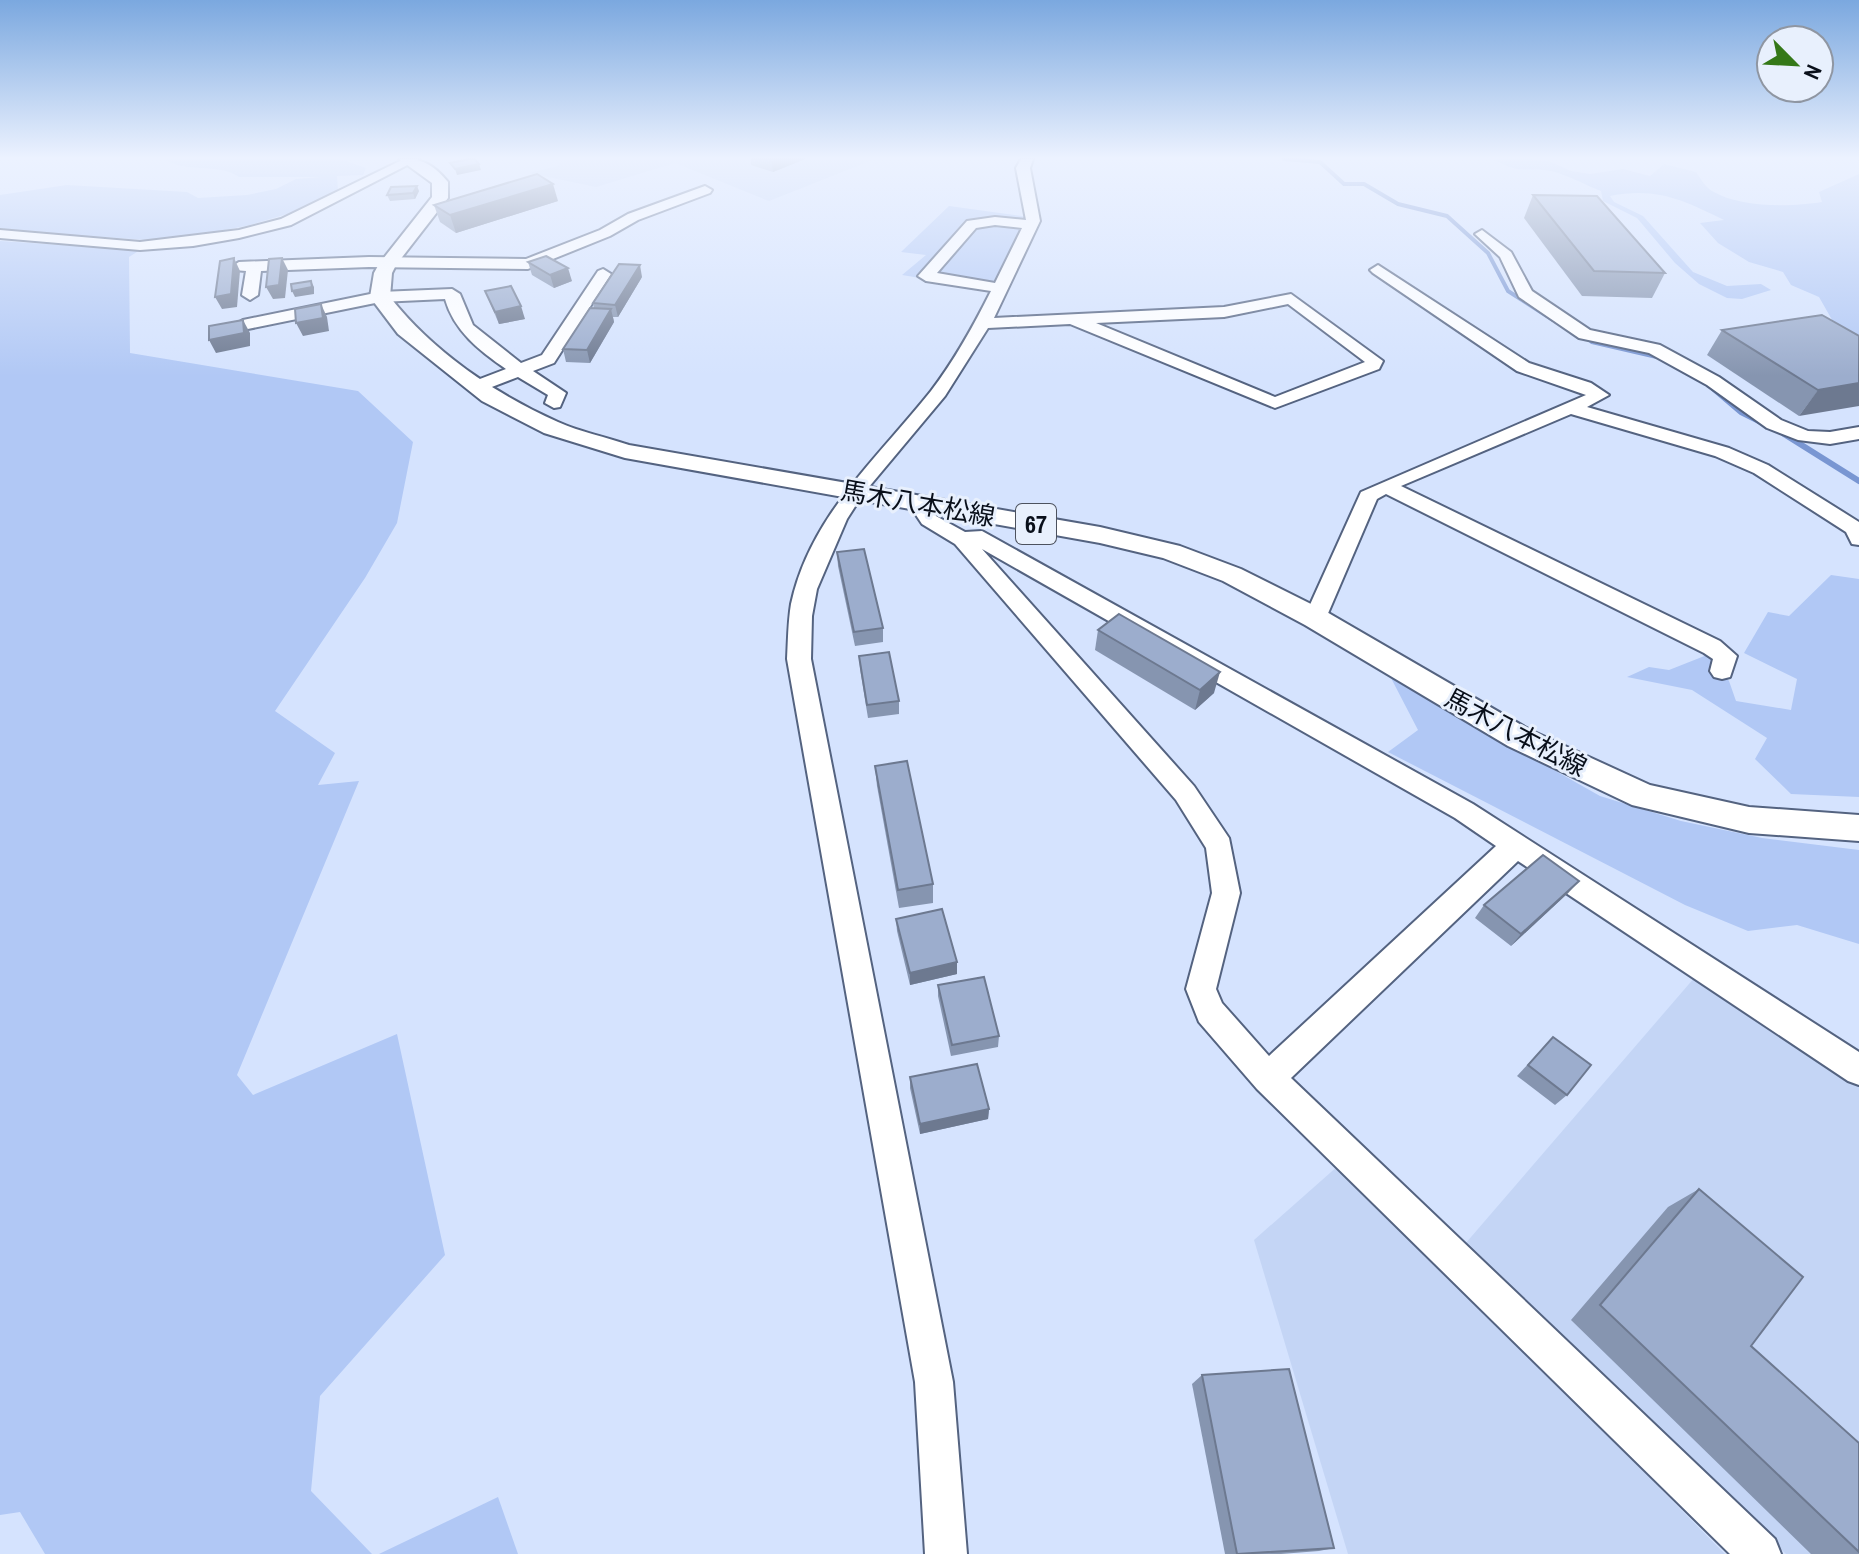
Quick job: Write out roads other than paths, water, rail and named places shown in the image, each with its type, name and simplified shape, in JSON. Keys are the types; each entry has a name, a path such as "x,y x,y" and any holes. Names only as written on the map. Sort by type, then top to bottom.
{"main road":[{"path":"380,297 383,273 414,232"},
{"name":"馬木八本松線","path":"380,297 405,330 490,396 552,428 625,451 1100,535 1171,552 1232,575 1315,618 1519,738 1643,796 1749,820 1859,828"}],"street":[{"path":"0,234 120,245 193,242 242,232"},
{"path":"250,295 246,267 369,262 528,264 608,232"},
{"path":"965,232 926,276 1000,288"},
{"path":"946,1554 934,1382 799,659 803,601 836,517 852,491 865,480 939,392 983,323 1028,232"},
{"path":"1482,234 1506,255 1525,294 1585,334 1654,349 1713,381 1774,424 1805,436 1830,438 1859,433"},
{"path":"1315,618 1368,496 1600,395 1523,367 1378,270"},
{"path":"478,386 548,359 603,274"},
{"path":"243,325 380,297 452,294 458,316 469,330 520,370 557,393 554,403"},
{"path":"983,323 1224,312 1291,299 1374,361 1373,365 1275,403 1075,320"},
{"path":"1571,408 1722,452 1761,469 1855,529 1859,539"},
{"path":"1385,486 1712,647 1725,656 1722,671"},
{"path":"918,503 929,520 962,539 1185,793 1219,846 1226,893 1201,989 1210,1012 1268,1078 1760,1554"},
{"path":"962,539 975,536 1437,795 1859,1070"},
{"path":"1268,1078 1516,845"}],"waterway":[{"path":"1464,232 1488,253 1508,291 1553,320"},
{"path":"1592,341 1657,356"},
{"path":"1714,389 1741,412 1761,422"},
{"path":"1784,434 1859,481"}]}
